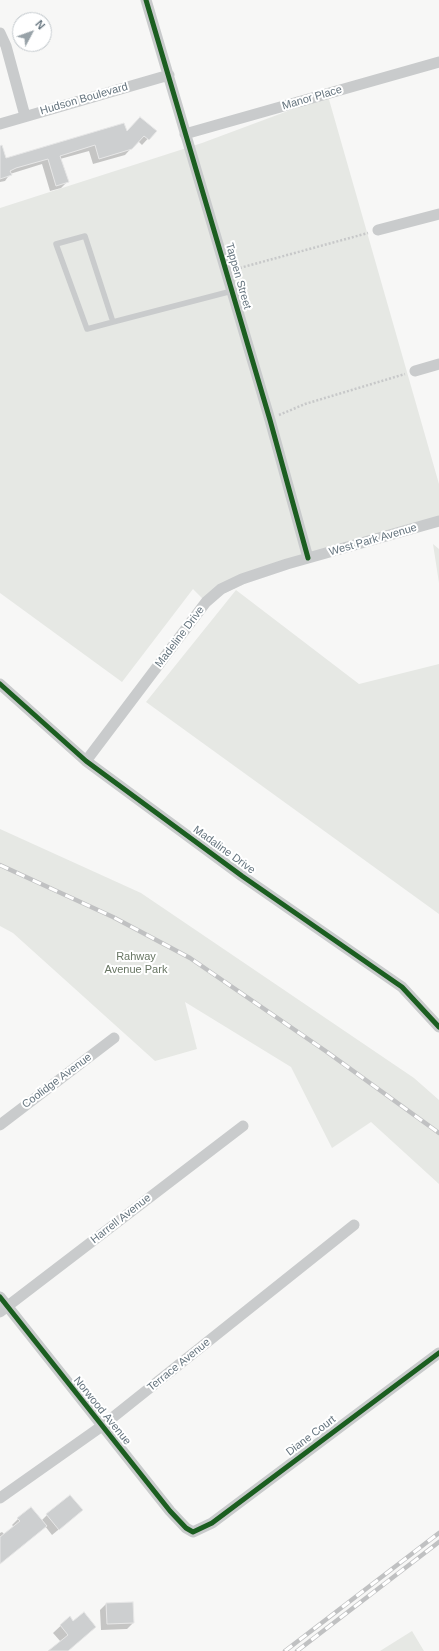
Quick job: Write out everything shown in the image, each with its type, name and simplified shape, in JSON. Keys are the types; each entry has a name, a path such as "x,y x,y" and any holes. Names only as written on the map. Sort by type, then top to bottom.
{"street":[{"name":"Tappen Street","path":"146,0 270,420 308,558"},
{"path":"0,33 6,46 26,116"},
{"name":"Manor Place","path":"185,134 439,62"},
{"name":"Hudson Boulevard","path":"0,124 168,75"},
{"path":"378,230 439,214"},
{"path":"415,371 439,364"},
{"name":"West Park Avenue","path":"308,558 439,521"},
{"name":"Madeline Drive","path":"86,761 206,602 221,589 242,579 308,558"},
{"name":"Madaline Drive","path":"2,688 86,761 242,876 402,987 439,1027"},
{"name":"Coolidge Avenue","path":"0,1125 114,1038"},
{"name":"Harrell Avenue","path":"4,1310 242,1126"},
{"name":"Terrace Avenue","path":"0,1498 102,1426 354,1225"},
{"name":"Norwood Avenue","path":"0,1297 4,1310 102,1426 170,1511 186,1528 193,1532"},
{"name":"Diane Court","path":"193,1532 212,1523 439,1353"}],"lane":[{"path":"113,322 85,236 56,244 87,329 232,291"}],"path":[{"path":"226,272 378,230"},
{"path":"270,420 305,404 415,371"}],"green space":[{"path":"328,96 439,484 439,517 287,564 206,602 193,589 122,682 0,593 0,208 202,143"},
{"path":"433,544 439,549 439,583"},
{"path":"236,590 359,684 439,664 439,914 146,702"},
{"name":"Rahway Avenue Park","path":"0,829 141,893 414,1078 439,1100 439,1184 371,1122 332,1148 291,1067 185,1002 197,1049 155,1061 13,933 0,926"},
{"path":"412,1631 424,1651 380,1651"}],"building":[{"path":"140,117 157,131 149,140 144,136 132,149 99,159 95,145 60,156 69,182 56,186 48,159 16,168 10,171 12,175 0,179 0,146 2,145 6,158 124,123 127,131"},
{"path":"70,1495 83,1510 59,1530 46,1514"},
{"path":"31,1507 47,1526 0,1564 0,1537 20,1521 17,1518"},
{"path":"133,1602 134,1623 107,1624 106,1603"},
{"path":"84,1612 96,1627 68,1651 48,1651 68,1635 60,1625 70,1616 73,1621"}],"railway":[{"path":"0,865 113,917 190,958 327,1052 439,1133"},
{"path":"285,1651 439,1533"},
{"path":"297,1651 439,1542"}],"cycle path":[{"path":"146,0 270,420 308,558"},
{"path":"0,684 86,761 242,876 402,987 439,1027"},
{"path":"0,1297 170,1511 186,1528 193,1532 212,1523 439,1353"}]}
